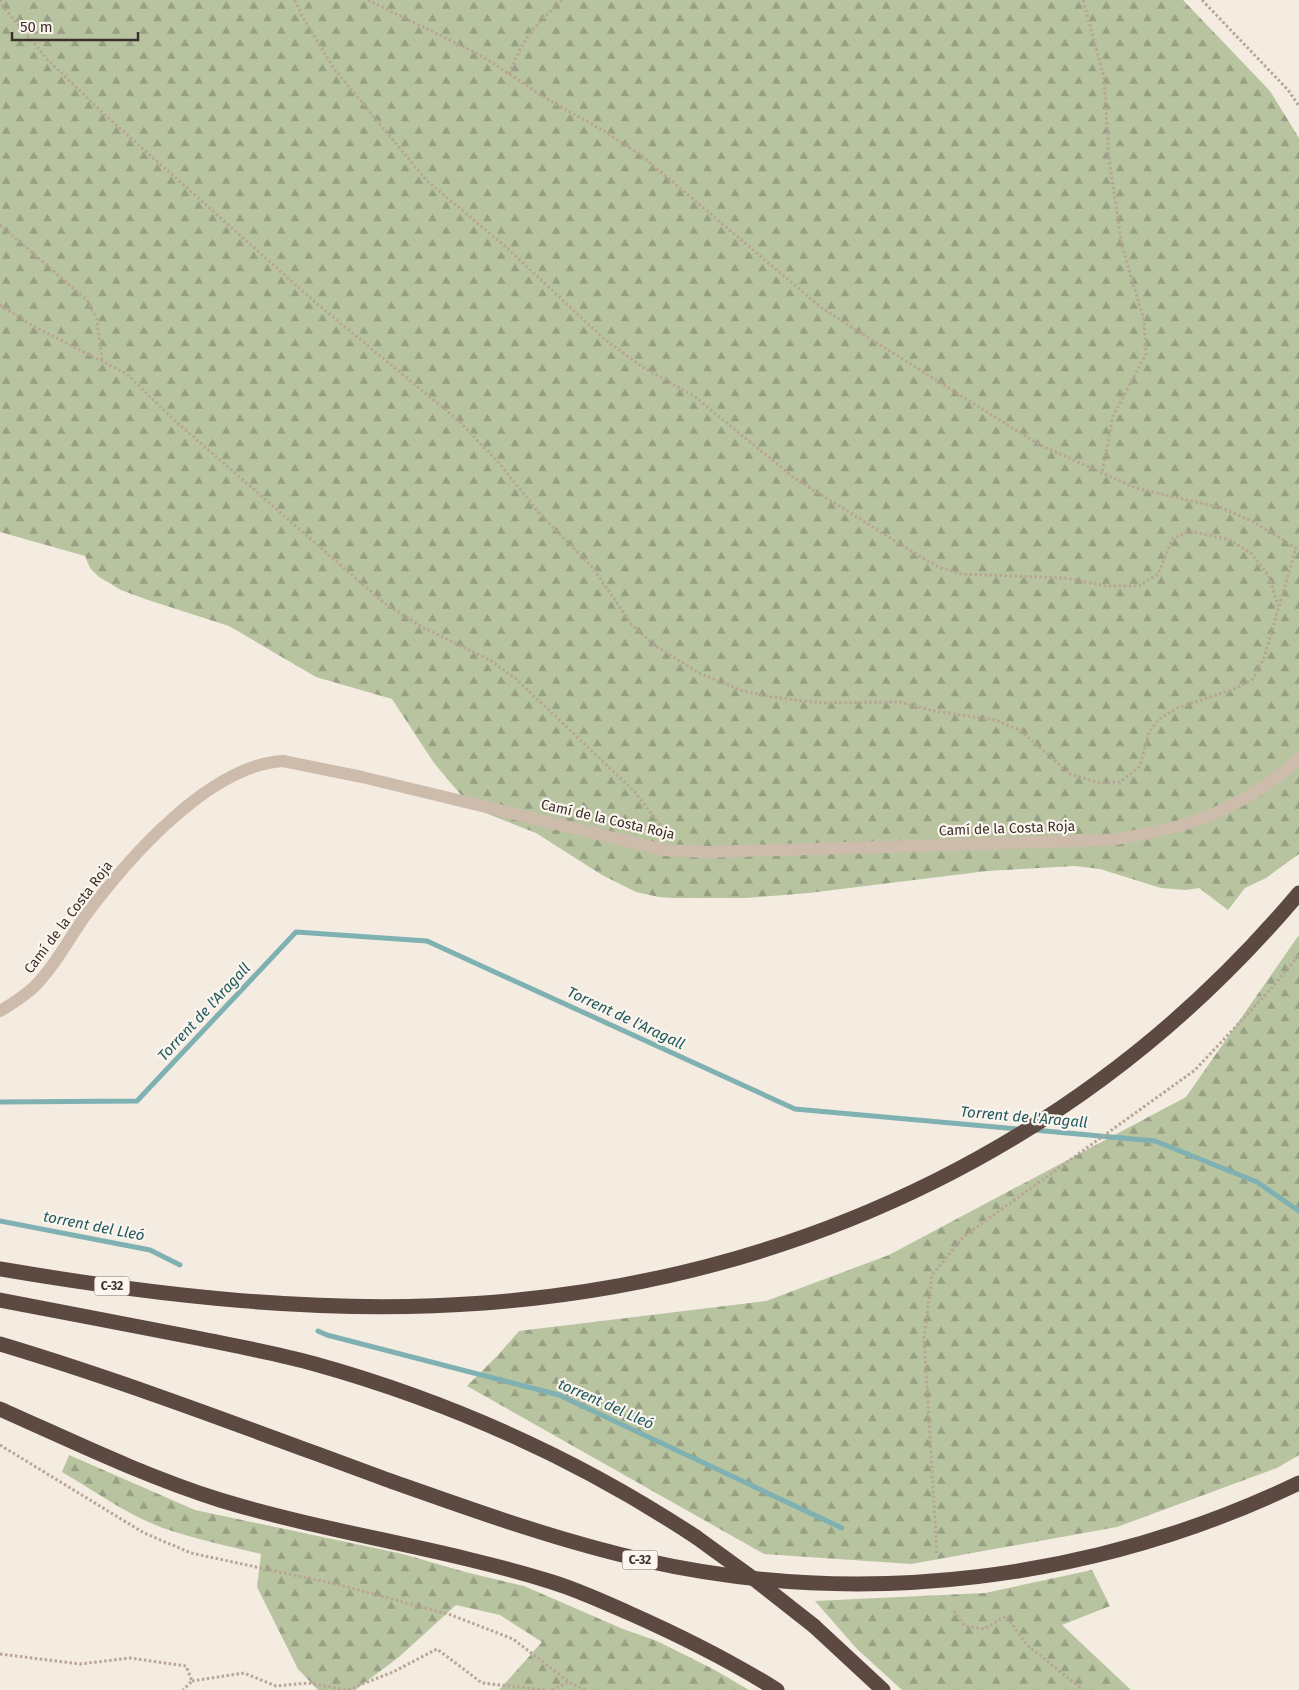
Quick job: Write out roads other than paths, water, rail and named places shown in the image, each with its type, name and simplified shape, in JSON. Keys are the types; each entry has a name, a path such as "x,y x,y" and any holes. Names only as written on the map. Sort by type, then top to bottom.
{"highway":[{"name":"C-32","path":"0,1269 97,1284 225,1299 396,1306 482,1303 575,1293 651,1280 734,1260 816,1234 895,1201 970,1163 1045,1119 1114,1070 1187,1010 1254,945 1299,893"},
{"path":"0,1300 264,1352 314,1364 403,1391 482,1422 558,1456 628,1494 696,1537 814,1626 883,1690"},
{"name":"C-32","path":"0,1344 73,1366 482,1514 555,1537 645,1561 771,1580 859,1584 903,1583 949,1580 1032,1569 1112,1552 1155,1540 1236,1511 1299,1483"},
{"path":"0,1409 122,1463 220,1500 287,1518 488,1564 553,1582 682,1636 736,1664 777,1690"}],"street":[{"name":"Camí de la Costa Roja","path":"0,1011 32,988 46,974 83,919 123,870 161,829 192,802 215,786 238,773 263,764 283,761 362,777 664,850 708,852 1111,840 1183,826 1211,816 1237,804 1254,793 1299,758"}],"waterway":[{"name":"Torrent de l'Aragall","path":"0,1102 137,1101 296,932 427,941 795,1109 1018,1129"},
{"name":"Torrent de l'Aragall","path":"1034,1130 1155,1141 1257,1182 1299,1211"},
{"name":"torrent del Lleó","path":"0,1221 150,1250 180,1265"},
{"name":"torrent del Lleó","path":"318,1331 327,1335 559,1395 842,1528"}]}
